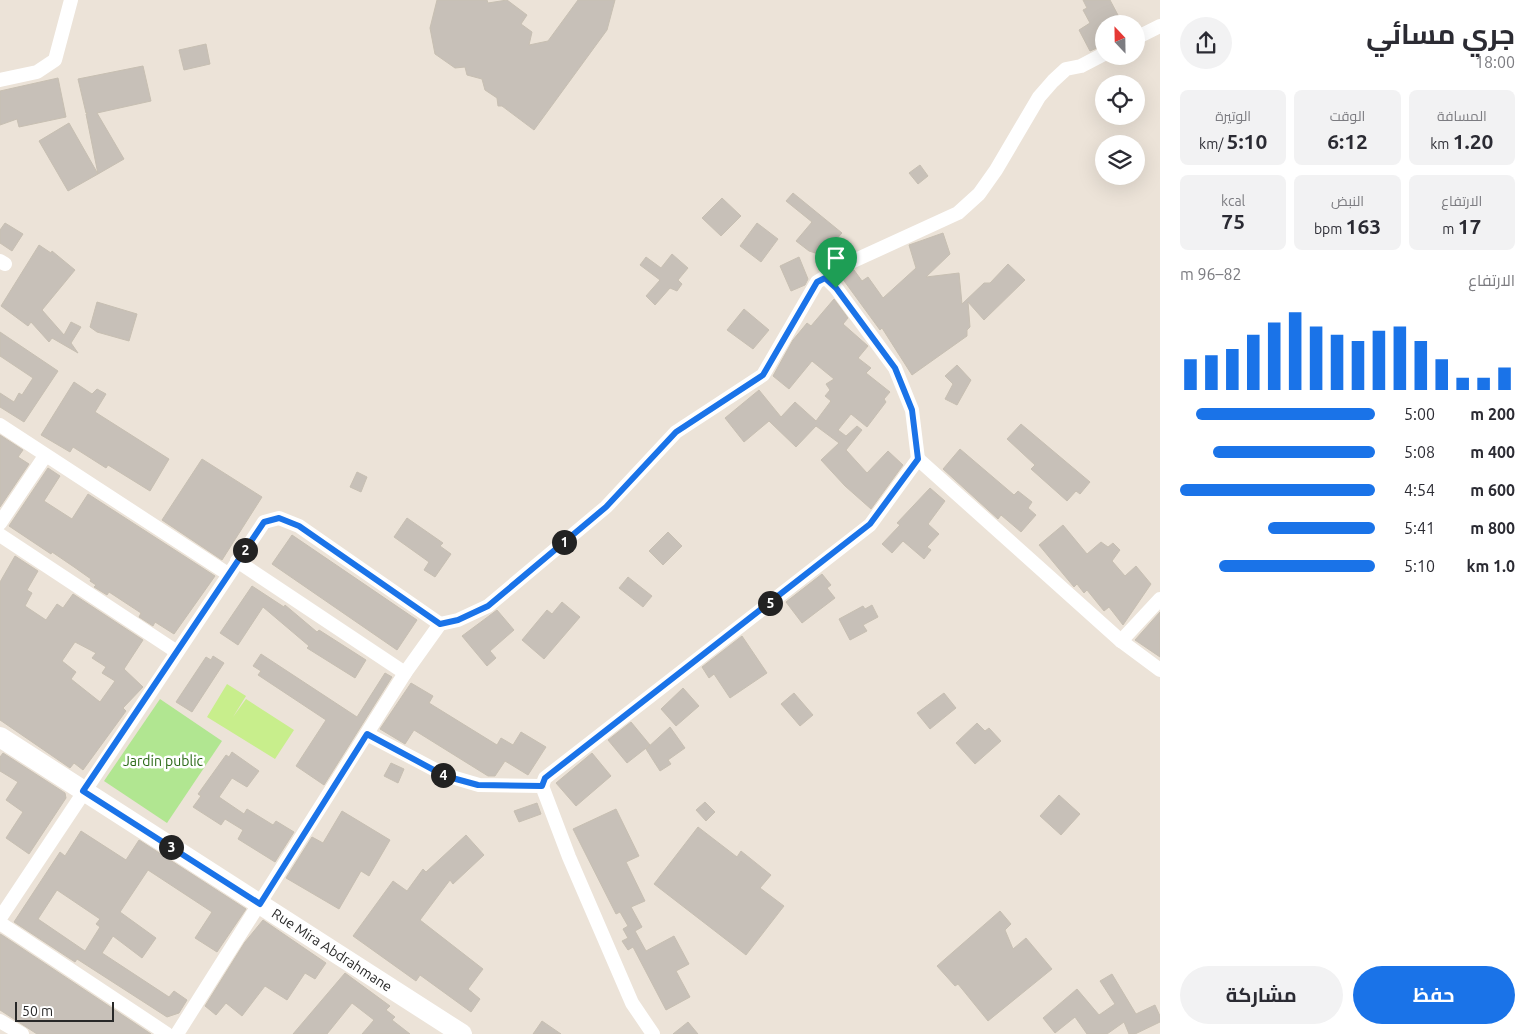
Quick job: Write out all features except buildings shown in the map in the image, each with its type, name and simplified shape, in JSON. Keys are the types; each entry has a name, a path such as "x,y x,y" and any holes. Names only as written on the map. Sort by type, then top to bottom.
{"main road":[{"name":"Rue Mira Abdrahmane","path":"0,738 462,1034"}],"street":[{"path":"0,80 38,72 55,60 71,0"},
{"path":"1145,34 1160,26"},
{"path":"177,1034 405,673 440,624 458,620 488,606 606,507 676,432 763,375 817,282 849,264 958,212 979,194 996,170 1039,96 1066,69 1080,66 1095,58"},
{"path":"825,278 836,288 895,368 912,410 918,459 1121,641 1160,670"},
{"path":"0,425 228,574"},
{"path":"0,523 45,456"},
{"path":"653,1034 632,1003 569,857 542,786 545,778 870,524 918,459"},
{"path":"0,918 264,522 279,518 299,526 440,624"},
{"path":"0,535 177,652"},
{"path":"237,562 405,673"},
{"path":"1121,641 1160,599"},
{"path":"367,734 445,776 478,785 542,786"},
{"path":"0,923 167,1034"},
{"path":"0,1020 22,1034"}],"green space":[{"path":"227,684 246,696 233,717 246,699 294,730 275,759 207,717"},
{"name":"Jardin public","path":"160,699 222,741 167,823 104,781"}],"route":[{"path":"825,278 836,288 895,368 912,410 918,459 870,524 545,778 542,786 478,785 445,776 367,734 260,904 83,791 264,522 279,518 299,526 440,624 458,620 488,606 606,507 676,432 763,375 817,282 825,278"}]}
